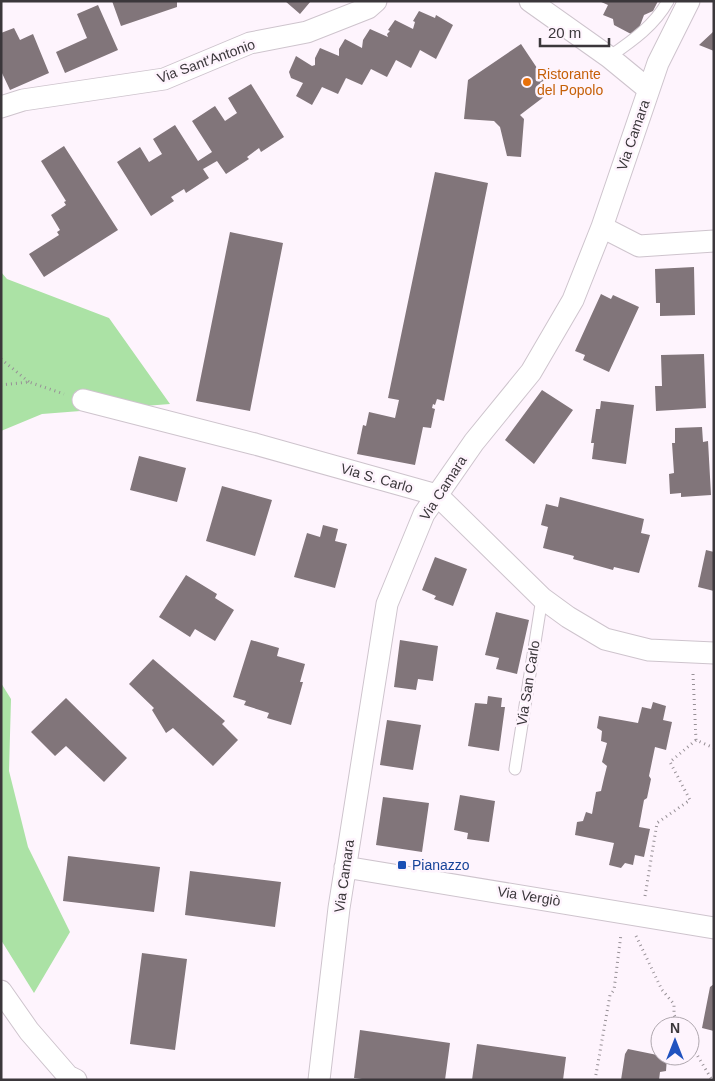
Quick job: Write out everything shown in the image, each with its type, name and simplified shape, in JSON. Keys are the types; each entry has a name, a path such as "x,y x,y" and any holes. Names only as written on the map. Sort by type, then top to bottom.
{"street":[{"name":"Via Sant'Antonio","path":"1,107 23,100 164,78 250,43 306,32 368,8 376,1"},
{"path":"530,1 609,57 648,89"},
{"name":"Via Camara","path":"319,1080 345,867 387,604 424,514 474,442 532,372 573,300 602,227 658,63 689,1"},
{"path":"602,227 639,246 714,241"},
{"name":"Via S. Carlo","path":"83,400 255,444 437,495 542,598 568,617 605,639 649,650 714,653"},
{"name":"Via Vergiò","path":"345,867 633,913 714,928"},
{"path":"1,991 29,1031 68,1076 76,1080"}],"lane":[{"path":"609,57 636,39 659,17 668,1"},
{"name":"Via San Carlo","path":"515,769 542,598"}],"path":[{"path":"1,358 29,382 83,400"},
{"path":"1,385 29,382"},
{"path":"692,653 696,740"},
{"path":"696,740 714,748"},
{"path":"595,1080 610,994 614,990 657,823 690,800 670,762 696,740"},
{"path":"633,913 662,990 674,1004 675,1016"},
{"path":"700,1059 712,1080"}],"green space":[{"path":"1,272 7,279 109,318 170,404 42,414 1,431"},
{"path":"1,683 11,699 9,771 28,847 70,932 34,993 1,940"}],"building":[{"path":"112,1 177,1 177,7 121,26"},
{"path":"285,1 311,1 300,14"},
{"path":"599,1 658,1 653,11 644,15 638,31 631,34 614,25 613,19 603,15 608,5"},
{"path":"98,5 118,50 65,73 56,52 87,38 77,14"},
{"path":"419,11 435,18 436,15 453,25 436,59 420,50 411,68 396,60 387,77 371,69 362,85 346,78 338,94 322,87 312,105 296,96 303,83 291,78 289,72 296,56 312,66 315,65 315,58 320,48 339,56 339,49 345,39 362,48 363,40 370,29 388,37 387,34 390,31 388,30 395,20 413,29 415,22 413,21"},
{"path":"14,28 20,40 33,34 49,73 10,90 1,71 1,33"},
{"path":"714,31 714,51 699,45"},
{"path":"521,44 545,80 538,85 545,96 520,115 524,119 521,157 507,156 500,127 494,121 464,119 468,80"},
{"path":"251,84 284,137 261,152 259,148 247,157 249,159 226,174 217,161 203,169 209,178 186,193 184,189 171,197 174,201 151,216 117,162 140,147 149,162 162,154 153,139 175,125 198,161 212,152 192,121 215,106 225,121 237,113 228,98"},
{"path":"64,146 118,230 44,277 29,254 59,235 57,232 60,230 51,215 66,205 64,202 66,201 41,161"},
{"path":"435,172 488,183 444,401 437,399 435,405 433,404 432,408 435,409 431,428 423,427 415,465 357,454 363,425 366,426 369,412 395,418 399,400 388,398"},
{"path":"230,232 283,243 250,411 196,401"},
{"path":"694,267 695,315 660,316 660,303 656,303 655,269"},
{"path":"601,294 611,299 613,295 639,307 609,372 583,360 585,355 575,351"},
{"path":"704,354 706,408 656,411 655,386 662,386 661,355"},
{"path":"542,390 573,410 534,464 505,440"},
{"path":"601,401 634,405 626,464 592,459 594,443 591,443 596,409 600,409"},
{"path":"702,427 703,442 708,441 711,495 681,497 681,493 670,494 669,474 674,473 672,443 675,443 675,428"},
{"path":"139,456 186,468 177,502 130,490"},
{"path":"222,486 272,500 255,556 206,541"},
{"path":"560,497 644,519 641,533 650,535 639,573 614,567 613,570 573,559 574,556 543,548 548,527 541,525 546,504 558,507"},
{"path":"323,525 338,529 335,541 347,544 335,588 294,577 307,533 320,537"},
{"path":"706,550 714,552 714,591 698,587"},
{"path":"435,557 467,569 453,606 434,599 436,596 422,590"},
{"path":"186,575 217,594 215,598 234,610 215,641 195,629 190,637 159,617"},
{"path":"496,612 529,620 517,674 496,669 499,658 485,655"},
{"path":"251,640 279,648 277,656 305,664 300,682 303,682 291,725 267,718 269,713 244,705 246,701 233,697"},
{"path":"400,640 438,646 433,681 418,679 416,690 394,687"},
{"path":"153,659 225,721 222,724 238,740 213,766 173,728 166,733 152,710 154,708 129,684"},
{"path":"488,696 502,698 501,707 505,707 499,751 468,746 475,703 487,704"},
{"path":"66,698 127,758 104,782 66,746 55,756 31,732"},
{"path":"653,702 666,706 663,720 672,722 666,750 655,747 649,776 651,779 647,798 644,800 639,827 650,829 644,857 635,855 633,865 625,863 621,868 609,865 614,843 575,835 577,822 583,821 586,812 592,814 596,792 601,791 607,766 602,762 607,743 601,741 602,731 597,728 599,716 638,723 642,707 651,709"},
{"path":"387,720 421,725 413,770 380,765"},
{"path":"460,795 495,801 489,842 467,839 468,833 454,830"},
{"path":"383,797 429,803 422,852 376,845"},
{"path":"68,856 160,867 154,912 63,901"},
{"path":"190,871 281,882 275,927 185,915"},
{"path":"142,953 187,959 175,1050 130,1044"},
{"path":"714,984 714,1031 702,1028 710,987"},
{"path":"360,1030 450,1043 445,1080 370,1080 354,1078"},
{"path":"477,1044 566,1057 563,1080 472,1080"},
{"path":"628,1049 650,1054 650,1066 666,1066 666,1071 660,1072 659,1080 621,1080 625,1054"}],"place":[{"name":"Ristorante del Popolo","path":"527,82"},
{"name":"Pianazzo","path":"402,865"}]}
